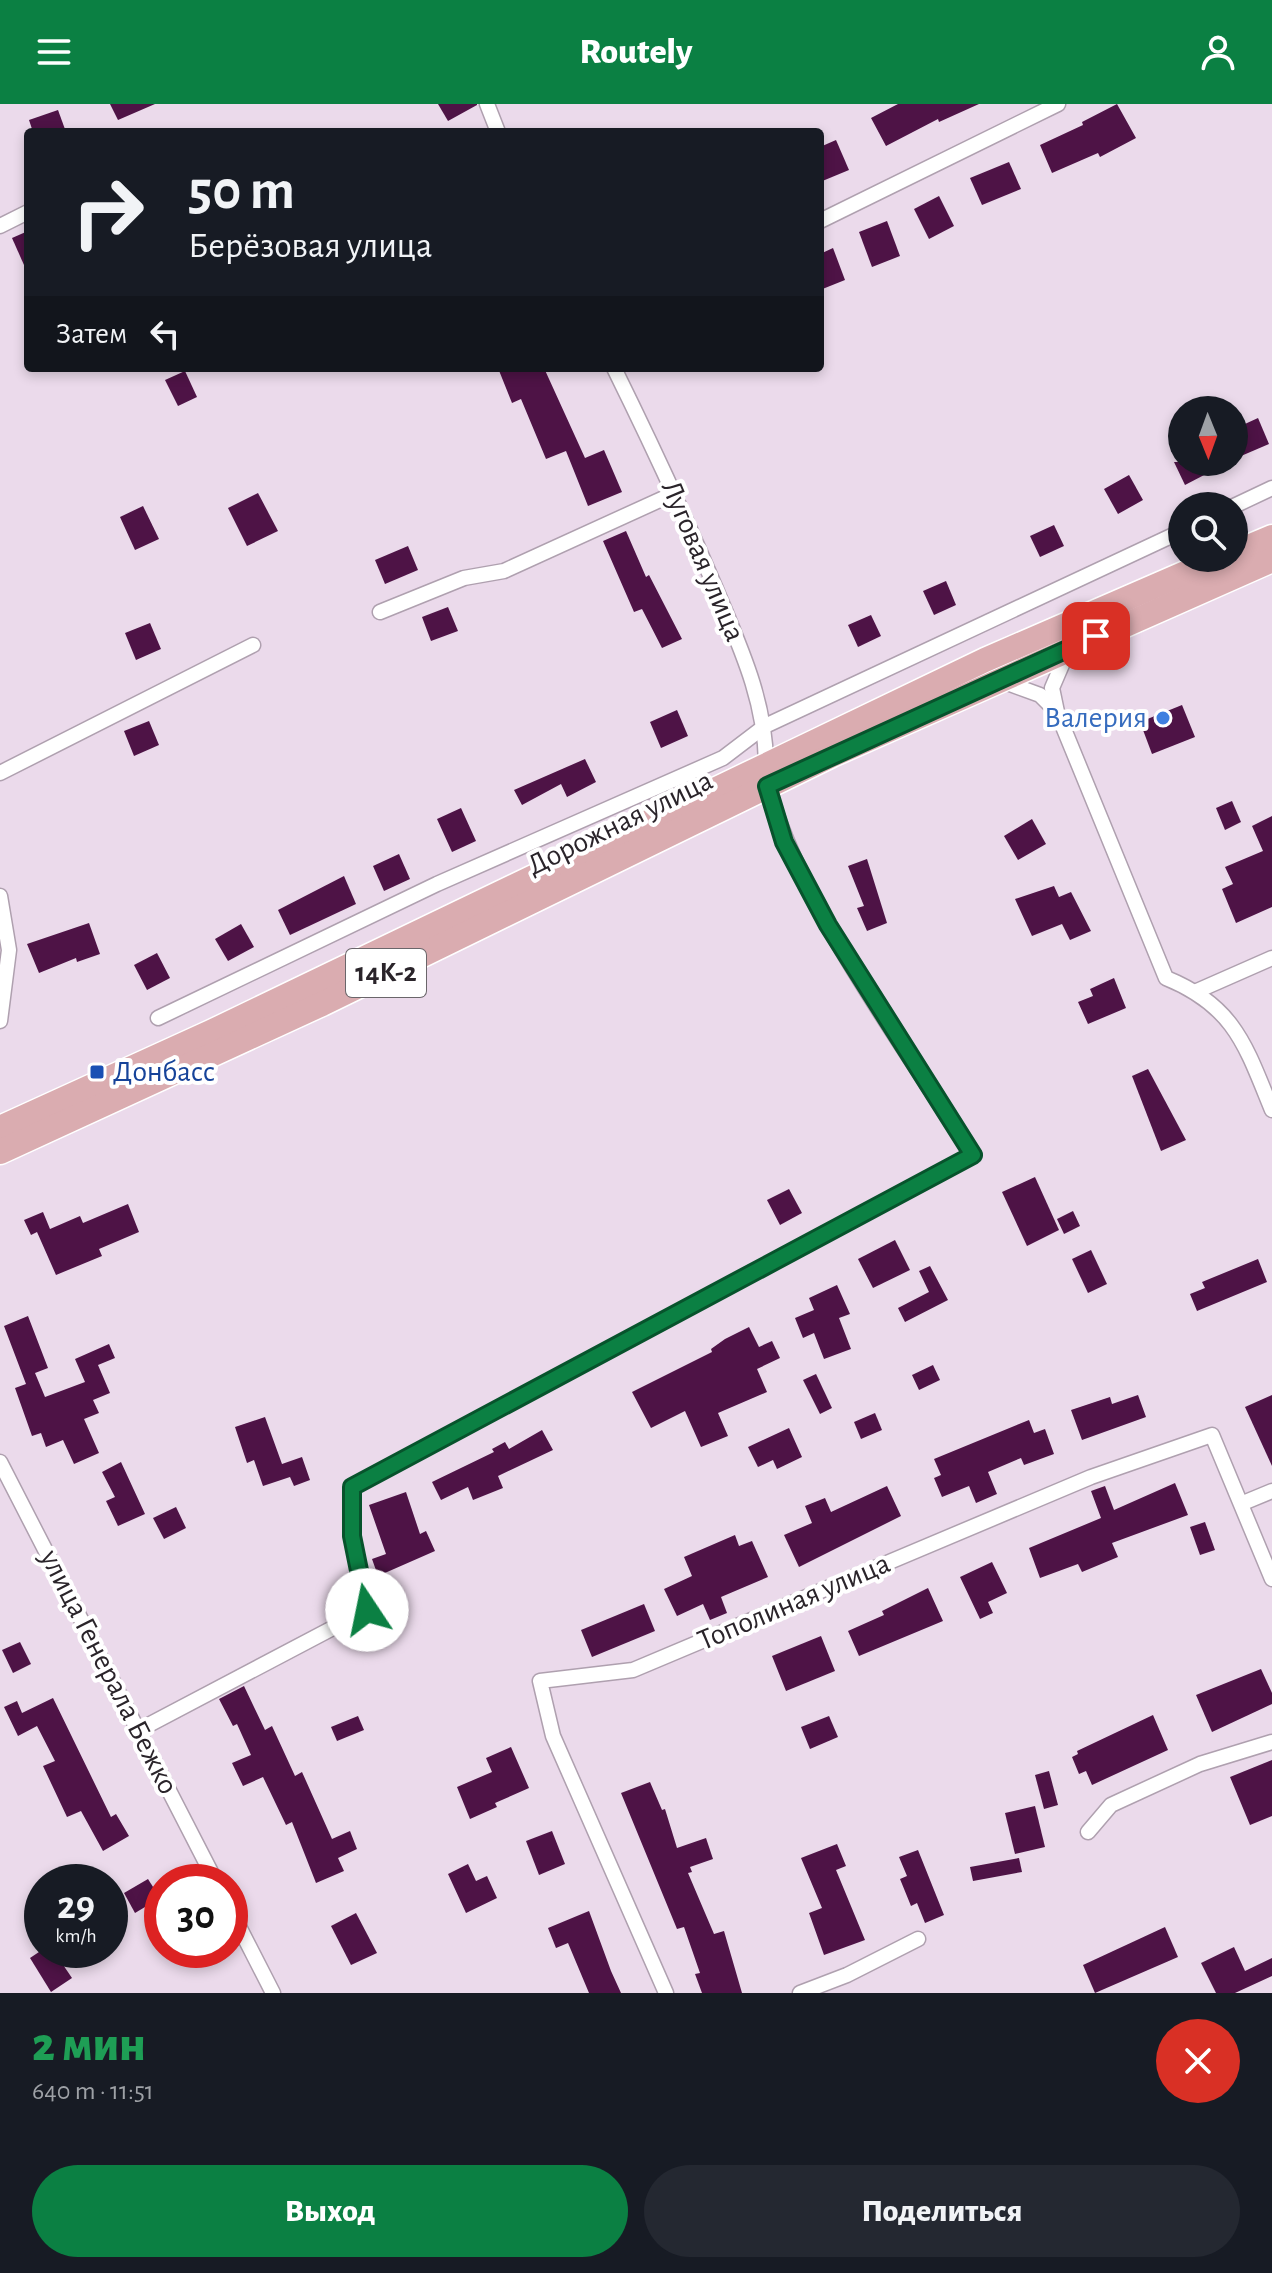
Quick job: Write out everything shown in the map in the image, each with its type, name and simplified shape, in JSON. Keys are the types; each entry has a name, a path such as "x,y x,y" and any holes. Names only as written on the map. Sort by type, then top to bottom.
{"main road":[{"path":"1248,547 1272,537"},
{"name":"Дорожная улица","path":"0,1128 767,775 1272,560"},
{"name":"Дорожная улица","path":"0,1152 322,1004 767,775 825,739 985,660 1188,572"}],"street":[{"path":"487,104 496,128"},
{"path":"824,219 1058,104"},
{"path":"0,226 24,214"},
{"name":"Луговая улица","path":"139,1730 367,1610 352,1536 352,1487 973,1155 828,925 784,842 767,775 765,726 754,681 675,493 616,372"},
{"path":"1248,499 1272,488"},
{"path":"380,612 464,578 504,571 675,493"},
{"name":"Дорожная улица","path":"158,1018 437,884 723,758 765,726 1168,538"},
{"path":"0,773 253,645"},
{"path":"1069,648 1052,688 1057,712 1166,978 1197,991 1240,1033 1272,1110"},
{"path":"998,679 1040,695 1057,712"},
{"path":"0,896 9,950 0,1021"},
{"path":"1197,991 1272,958"},
{"name":"Тополиная улица","path":"666,1993 553,1736 540,1681 633,1670 1091,1477 1212,1435 1243,1503 1272,1579"},
{"name":"улица Генерала Бежко","path":"0,1462 207,1864"},
{"path":"1243,1503 1272,1491"},
{"path":"1088,1832 1111,1805 1200,1764 1272,1742"},
{"path":"800,1993 847,1975 918,1939"},
{"path":"248,1944 273,1993"}],"building":[{"path":"110,104 155,104 118,120"},
{"path":"438,104 477,104 477,105 448,121"},
{"path":"898,104 979,104 939,122 938,119 886,146 871,118"},
{"path":"1117,104 1136,138 1100,157 1098,153 1052,173 1040,145 1083,125 1082,122"},
{"path":"58,110 65,128 32,128 29,120"},
{"path":"836,140 849,170 824,180 824,145"},
{"path":"1009,162 1021,189 982,205 970,178"},
{"path":"939,196 954,226 929,239 914,209"},
{"path":"887,221 900,256 872,267 859,232"},
{"path":"24,233 24,265 12,238"},
{"path":"833,248 845,280 824,288 824,252"},
{"path":"185,372 197,397 178,406 165,380"},
{"path":"500,372 546,372 585,458 604,450 622,492 588,506 566,451 546,459 521,399 512,403"},
{"path":"1258,418 1269,444 1248,453 1248,423"},
{"path":"1129,475 1143,500 1118,514 1104,489"},
{"path":"1181,476 1202,476 1185,485"},
{"path":"258,493 278,531 247,546 228,508"},
{"path":"143,506 159,539 135,550 120,517"},
{"path":"1054,525 1064,546 1040,557 1030,536"},
{"path":"626,531 646,577 649,575 682,639 662,648 642,609 634,612 603,541"},
{"path":"408,546 418,570 385,584 375,560"},
{"path":"946,581 956,605 934,615 923,591"},
{"path":"448,607 458,631 431,641 422,617"},
{"path":"871,615 881,636 858,647 848,625"},
{"path":"150,623 161,649 136,660 125,633"},
{"path":"1182,705 1195,737 1152,754 1140,722"},
{"path":"677,710 688,736 661,748 650,722"},
{"path":"149,721 159,745 134,756 124,731"},
{"path":"585,759 596,782 567,797 561,784 522,805 514,790"},
{"path":"1232,801 1241,822 1225,830 1216,808"},
{"path":"461,808 476,841 452,852 437,819"},
{"path":"1272,816 1272,907 1236,923 1222,889 1233,884 1225,867 1263,851 1252,826"},
{"path":"1032,819 1046,844 1018,860 1004,836"},
{"path":"399,854 410,879 384,891 373,866"},
{"path":"867,859 887,923 867,931 857,908 864,906 848,866"},
{"path":"344,876 356,904 290,935 278,910"},
{"path":"1054,886 1059,897 1071,892 1091,931 1070,940 1062,924 1032,936 1015,899"},
{"path":"89,923 100,954 77,962 76,958 39,973 27,944"},
{"path":"241,924 254,947 228,961 215,939"},
{"path":"157,953 170,978 147,990 134,965"},
{"path":"1114,978 1126,1008 1088,1024 1078,1002 1093,996 1090,989"},
{"path":"1148,1069 1186,1140 1161,1151 1132,1076"},
{"path":"1035,1177 1059,1230 1027,1246 1002,1192"},
{"path":"789,1189 802,1213 780,1225 767,1200"},
{"path":"128,1204 139,1232 99,1249 102,1256 56,1275 37,1232 31,1235 24,1220 43,1212 50,1229 80,1216 83,1223"},
{"path":"1073,1211 1080,1226 1064,1234 1057,1219"},
{"path":"895,1240 910,1270 873,1288 858,1259"},
{"path":"1091,1250 1107,1284 1088,1293 1072,1259"},
{"path":"1258,1259 1267,1282 1197,1311 1190,1294 1205,1288 1202,1282"},
{"path":"930,1266 948,1300 905,1322 898,1308 929,1292 919,1271"},
{"path":"837,1285 850,1314 839,1318 851,1349 824,1359 814,1333 803,1338 795,1318 814,1310 809,1298"},
{"path":"28,1316 48,1368 35,1373 45,1397 85,1382 75,1359 109,1344 115,1358 98,1365 110,1393 93,1400 99,1413 84,1419 99,1453 74,1464 63,1440 46,1447 41,1433 32,1436 15,1388 26,1384 4,1326"},
{"path":"749,1327 759,1347 772,1341 780,1358 757,1369 767,1392 718,1413 728,1436 701,1447 685,1411 651,1428 632,1392 712,1352 711,1349 725,1339"},
{"path":"933,1365 940,1380 919,1390 912,1375"},
{"path":"816,1374 832,1408 820,1414 803,1380"},
{"path":"1138,1395 1146,1417 1082,1440 1071,1410 1110,1397 1112,1404"},
{"path":"1272,1395 1272,1466 1245,1407"},
{"path":"875,1413 882,1430 861,1439 854,1422"},
{"path":"265,1417 282,1464 302,1457 310,1480 294,1486 290,1477 263,1486 254,1460 247,1463 235,1427"},
{"path":"1029,1420 1034,1433 1045,1429 1054,1454 1024,1465 1021,1458 988,1472 997,1494 976,1503 969,1486 942,1497 934,1478 941,1475 934,1459"},
{"path":"789,1428 802,1457 777,1469 773,1460 758,1467 748,1447"},
{"path":"542,1430 553,1450 498,1476 503,1488 473,1500 468,1487 441,1500 432,1482 494,1452 492,1449 505,1442 509,1449"},
{"path":"121,1462 145,1514 118,1526 106,1501 115,1497 102,1472"},
{"path":"1175,1483 1188,1515 1112,1543 1118,1557 1082,1572 1078,1564 1040,1578 1029,1548 1101,1518 1091,1491 1105,1486 1114,1510"},
{"path":"887,1486 901,1516 799,1567 784,1535 812,1523 805,1506 825,1498 831,1512"},
{"path":"406,1492 420,1534 426,1531 435,1551 378,1576 372,1559 386,1554 369,1505"},
{"path":"176,1507 186,1528 164,1539 153,1518"},
{"path":"1205,1522 1215,1550 1200,1555 1190,1527"},
{"path":"735,1535 739,1546 752,1541 768,1577 721,1597 727,1613 710,1620 703,1604 677,1616 664,1589 692,1576 684,1557"},
{"path":"992,1562 1007,1593 988,1602 993,1613 980,1619 960,1577"},
{"path":"928,1588 943,1621 859,1656 848,1631 884,1615 882,1611"},
{"path":"644,1604 655,1631 592,1657 581,1630"},
{"path":"821,1636 835,1671 786,1691 772,1656"},
{"path":"20,1642 31,1664 13,1673 2,1650"},
{"path":"1261,1669 1272,1693 1272,1704 1212,1732 1196,1695"},
{"path":"244,1686 265,1730 272,1726 295,1776 302,1772 332,1839 350,1831 357,1849 338,1858 344,1871 316,1883 292,1822 286,1825 263,1777 243,1786 232,1763 251,1755 237,1724 233,1726 219,1699"},
{"path":"53,1698 111,1817 116,1814 129,1836 103,1851 81,1811 67,1817 43,1766 55,1761 37,1726 18,1736 4,1707 17,1701 22,1713"},
{"path":"1153,1715 1168,1750 1092,1785 1086,1771 1079,1774 1072,1757 1078,1754 1077,1751"},
{"path":"358,1716 364,1730 337,1741 331,1727"},
{"path":"829,1716 838,1737 810,1749 801,1727"},
{"path":"511,1747 529,1788 495,1803 497,1807 470,1819 457,1787 492,1772 486,1758"},
{"path":"1272,1760 1272,1816 1250,1825 1230,1777"},
{"path":"1049,1771 1058,1805 1044,1809 1035,1775"},
{"path":"650,1782 662,1810 665,1809 677,1848 706,1838 713,1859 690,1867 692,1872 688,1873 714,1934 724,1931 742,1993 702,1993 695,1974 700,1973 684,1927 677,1929 621,1793"},
{"path":"1035,1806 1045,1847 1015,1854 1005,1813"},
{"path":"552,1831 565,1864 539,1875 526,1841"},
{"path":"837,1844 846,1866 836,1870 865,1940 824,1955 809,1913 822,1908 801,1858"},
{"path":"918,1850 944,1915 925,1923 917,1903 911,1906 900,1879 907,1876 899,1857"},
{"path":"1019,1858 1022,1872 973,1881 970,1867"},
{"path":"468,1864 476,1881 487,1876 497,1898 466,1913 448,1874"},
{"path":"144,1881 144,1908 135,1913 128,1900 128,1891"},
{"path":"589,1911 621,1993 589,1993 568,1943 556,1948 548,1928"},
{"path":"356,1913 377,1953 351,1965 331,1926"},
{"path":"1165,1927 1178,1957 1095,1993 1083,1965"},
{"path":"1234,1947 1245,1971 1272,1958 1272,1976 1235,1993 1216,1993 1201,1963"},
{"path":"36,1968 65,1968 72,1978 51,1992"}],"place":[{"name":"Валерия","path":"1163,718"},
{"name":"Донбасс","path":"97,1072"}],"route":[{"path":"367,1610 352,1536 352,1487 973,1155 828,925 784,842 767,786 1096,636"}]}
